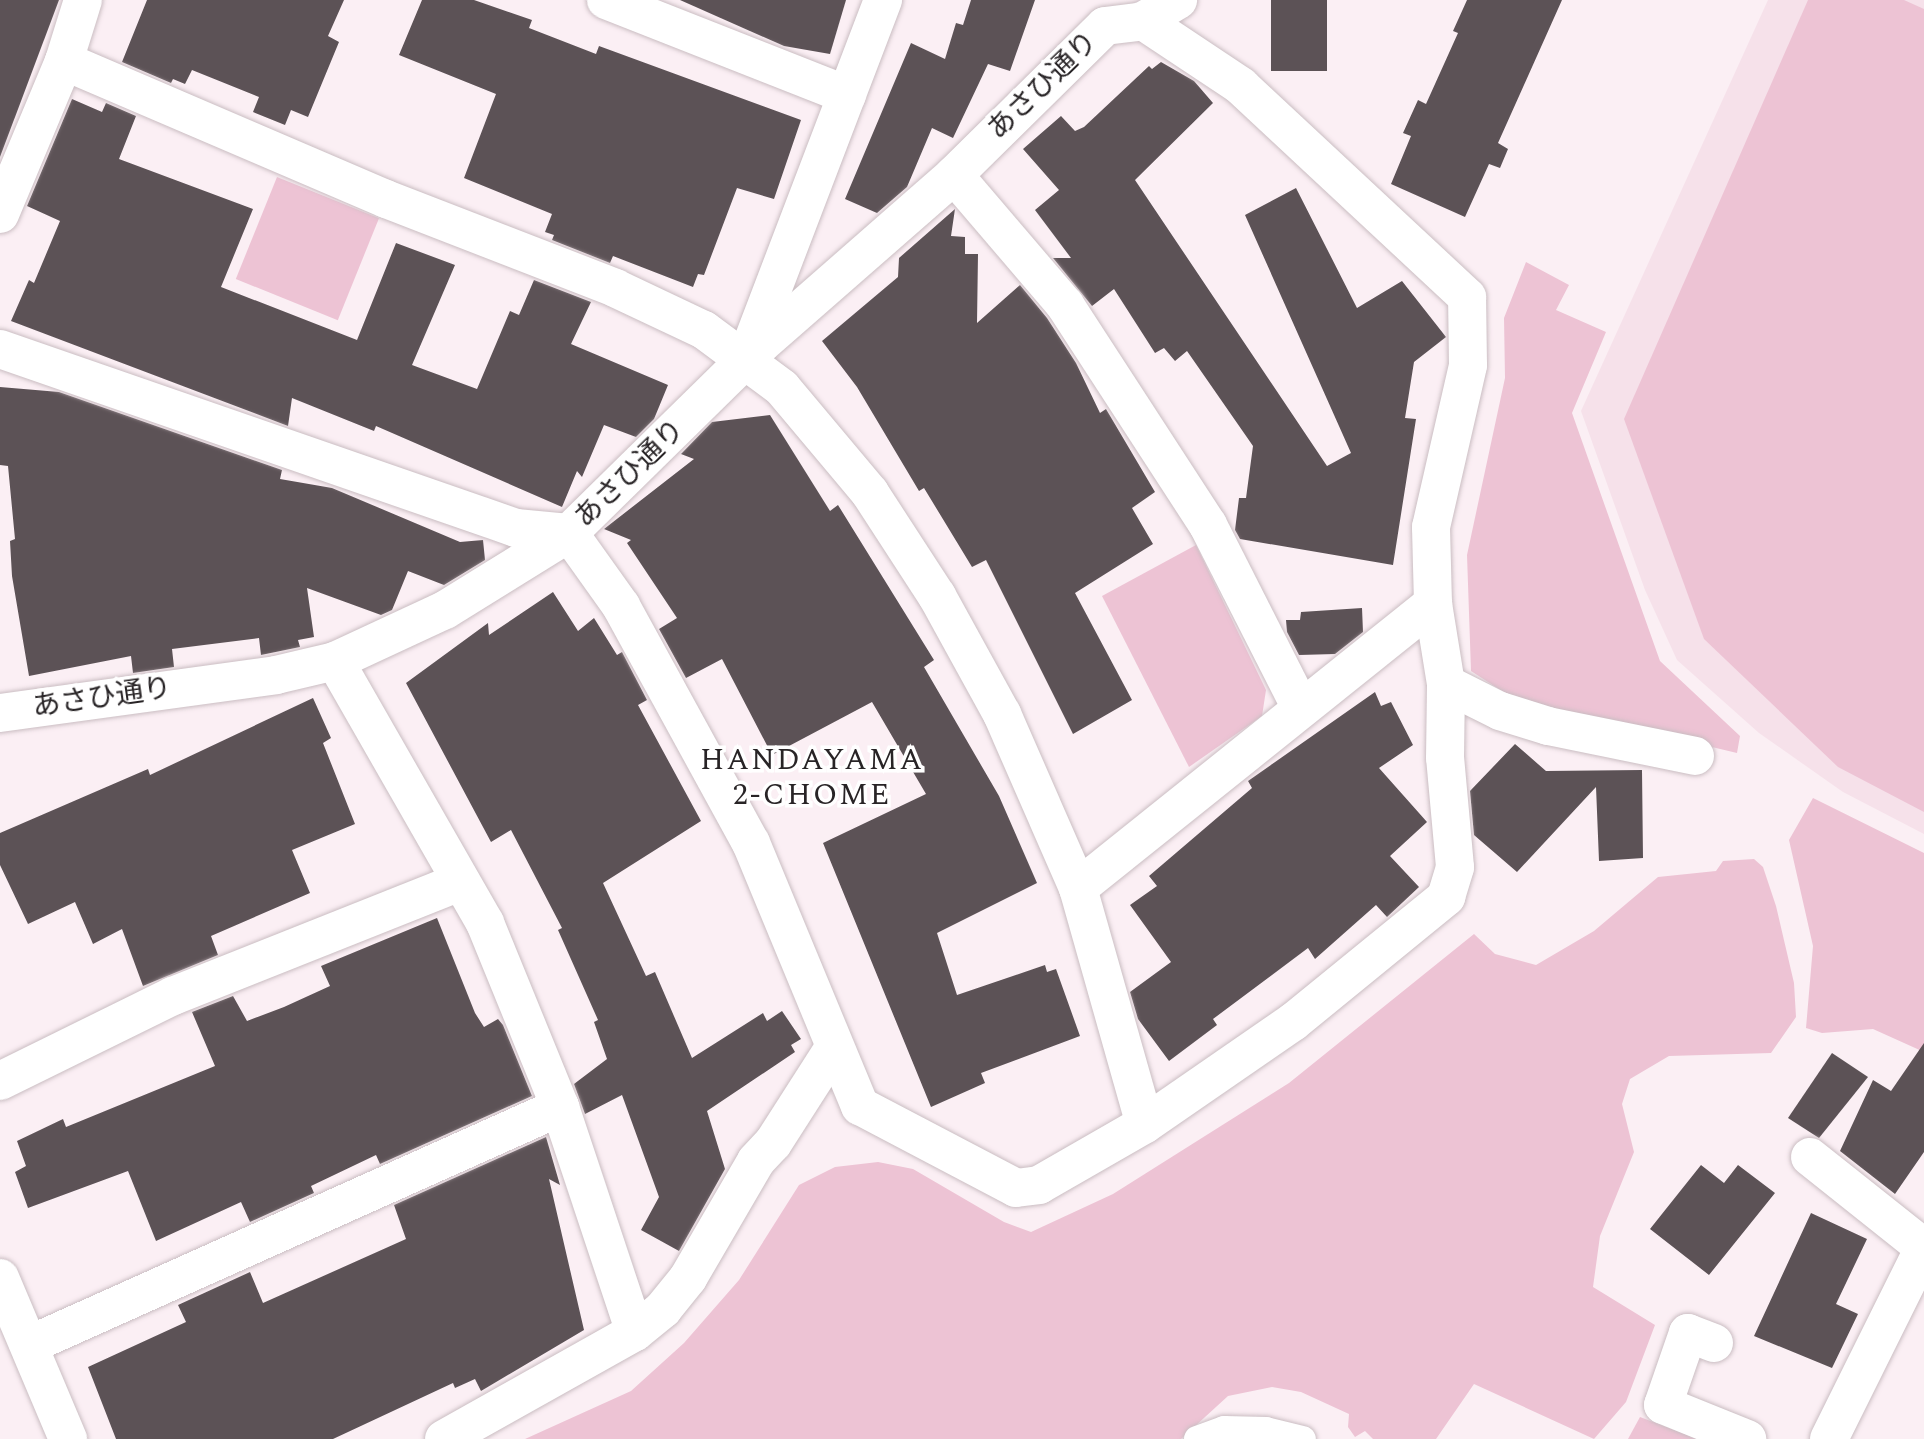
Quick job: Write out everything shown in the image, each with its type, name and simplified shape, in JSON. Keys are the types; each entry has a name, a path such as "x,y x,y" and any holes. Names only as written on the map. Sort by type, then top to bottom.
{"street":[{"path":"0,214 64,61 83,0"},
{"path":"606,0 847,95"},
{"path":"747,358 883,0"},
{"path":"0,349 516,528 569,533 621,606 751,843 833,1049 860,1106 1016,1188 1039,1185 1145,1124 1293,1022 1446,897 1455,867 1445,758 1446,684 1433,604 1431,527 1468,365 1466,297 1241,86 1143,21 1178,0"},
{"name":"あさひ通り","path":"2,707 276,675 335,662 445,610 569,533 747,358 954,174 1105,26 1143,21"},
{"path":"64,61 386,199 615,288 704,330 747,358 782,388 841,454 937,596 1014,738 1078,888 1145,1124"},
{"path":"954,174 1065,305 1208,525 1301,708"},
{"path":"1078,888 1433,604"},
{"path":"335,662 485,923 560,1107 635,1332"},
{"path":"1446,684 1500,711 1548,726 1695,756"},
{"path":"0,1081 173,996 460,882"},
{"path":"444,1439 635,1332 663,1309 688,1278 756,1161 773,1143 833,1049"},
{"path":"29,1345 560,1107"},
{"path":"1810,1157 1923,1247 1829,1439"},
{"path":"0,1278 68,1439"},
{"path":"1714,1343 1688,1333 1663,1405 1747,1439"}],"lane":[{"path":"1198,1439 1224,1429 1266,1430 1303,1439"}],"shaded area":[{"path":"1768,0 1924,0 1924,834 1843,792 1759,733 1677,660 1645,590 1581,411"},
{"path":"1808,0 1904,0 1924,9 1924,812 1838,767 1704,639 1624,419"},
{"path":"277,177 379,218 338,320 236,279"},
{"path":"1526,262 1569,285 1556,310 1606,332 1572,413 1660,661 1740,736 1737,753 1574,714 1505,693 1471,671 1467,555 1505,378 1504,318"},
{"path":"1196,545 1266,690 1262,716 1189,767 1102,596"},
{"path":"1813,798 1924,853 1924,1052 1873,1029 1822,1033 1806,1028 1813,946 1789,840"},
{"path":"1754,859 1763,867 1776,906 1794,983 1796,1017 1771,1053 1669,1056 1630,1079 1622,1104 1634,1152 1600,1236 1593,1287 1655,1325 1626,1402 1594,1439 1474,1384 1436,1439 1373,1439 1365,1431 1355,1437 1348,1427 1349,1414 1301,1392 1272,1387 1228,1396 1181,1439 525,1439 631,1391 684,1343 739,1280 799,1185 835,1167 878,1162 913,1169 1004,1222 1031,1232 1113,1194 1289,1083 1474,934 1495,954 1536,965 1594,931 1658,877 1716,871 1723,861"},
{"path":"1640,1417 1698,1439 1628,1439"}],"building":[{"path":"0,0 59,0 0,157"},
{"path":"147,0 344,0 328,36 339,42 308,117 291,110 285,125 253,112 259,97 192,70 185,84 173,79 171,83 122,62"},
{"path":"422,0 474,0 532,20 529,28 596,54 599,46 801,120 774,199 737,188 704,275 698,274 693,287 613,256 610,263 552,240 554,235 545,232 552,214 464,178 496,94 399,55"},
{"path":"680,0 846,0 830,54 784,46"},
{"path":"971,0 1035,0 1010,71 988,64 953,138 932,128 907,187 877,213 845,199 911,43 945,59 956,23 963,25"},
{"path":"1271,0 1327,0 1327,71 1271,71"},
{"path":"1467,0 1562,0 1498,143 1508,149 1500,168 1489,164 1465,217 1391,184 1411,136 1403,133 1418,100 1426,104 1458,33 1453,31"},
{"path":"1161,62 1194,81 1213,103 1135,180 1327,466 1351,453 1245,215 1296,188 1357,308 1402,281 1446,337 1414,362 1405,418 1416,419 1393,565 1240,539 1235,530 1239,498 1246,498 1253,446 1187,351 1175,361 1164,348 1155,353 1114,289 1092,306 1053,258 1071,258 1035,210 1059,190 1023,149 1061,116 1075,131 1084,127 1149,66 1152,69"},
{"path":"72,99 102,112 106,103 136,116 119,159 253,209 221,287 357,340 396,243 455,265 412,365 477,389 510,311 519,315 534,280 591,302 571,344 668,385 654,419 636,437 604,425 582,477 577,471 562,507 376,426 374,431 292,398 288,426 11,321 29,280 34,283 60,221 27,206"},
{"path":"955,209 951,236 965,237 965,254 978,254 977,323 1020,285 1047,318 1076,363 1100,413 1106,409 1155,492 1132,508 1153,544 1075,593 1132,700 1073,734 986,560 972,567 924,488 919,491 857,387 822,341 898,277 899,258"},
{"path":"0,387 59,392 282,470 280,479 332,488 460,542 483,540 485,560 444,585 408,571 392,610 381,615 307,588 314,637 298,640 300,647 261,655 259,638 172,649 174,667 133,673 131,656 29,676 12,576 10,541 15,539 8,466 0,465"},
{"path":"770,415 830,511 838,505 934,660 924,667 999,796 1037,883 937,933 957,995 1045,965 1047,972 1056,969 1080,1036 981,1073 985,1083 931,1107 823,843 926,794 872,702 772,755 722,659 686,678 659,629 677,618 627,543 631,540 604,529 694,459 681,454 712,422"},
{"path":"553,592 578,631 594,618 617,655 622,652 647,700 638,705 701,821 603,883 646,976 655,972 692,1058 763,1013 767,1021 782,1011 801,1039 791,1045 795,1052 707,1111 725,1169 679,1251 641,1230 659,1197 622,1095 585,1114 574,1084 607,1059 594,1022 598,1020 558,930 562,928 511,830 491,842 406,683 488,623 489,635"},
{"path":"1362,608 1363,632 1335,654 1299,655 1287,632 1286,620 1300,620 1301,612"},
{"path":"1375,692 1381,706 1391,702 1413,745 1379,768 1427,822 1390,856 1419,887 1387,917 1376,905 1315,959 1308,948 1213,1019 1217,1025 1169,1061 1138,1019 1130,992 1171,962 1130,905 1157,886 1149,876 1252,788 1248,781"},
{"path":"313,698 331,738 323,743 355,824 292,850 310,893 211,936 218,955 143,986 122,929 93,944 75,902 28,924 0,865 0,833 148,769 150,775"},
{"path":"1515,744 1546,771 1642,770 1643,858 1599,861 1596,787 1517,872 1474,835 1470,791"},
{"path":"437,918 475,1013 484,1027 498,1019 503,1025 532,1096 380,1164 376,1155 311,1186 314,1193 250,1222 241,1202 156,1241 128,1171 28,1208 15,1172 26,1166 17,1141 63,1119 66,1127 215,1066 192,1012 233,996 247,1021 284,1007 330,986 321,966"},
{"path":"1924,1043 1924,1152 1895,1194 1840,1151 1873,1080 1891,1091"},
{"path":"1832,1053 1868,1077 1819,1138 1788,1118"},
{"path":"546,1137 560,1185 549,1179 584,1330 481,1391 475,1379 455,1388 453,1383 333,1439 116,1439 88,1367 186,1322 178,1305 250,1272 263,1303 406,1239 394,1205"},
{"path":"1701,1165 1724,1183 1738,1165 1775,1193 1709,1275 1650,1229"},
{"path":"1811,1213 1867,1239 1836,1304 1858,1314 1832,1368 1754,1336"}],"district":[{"name":"HANDAYAMA 2-CHOME","path":"812,777"}]}
